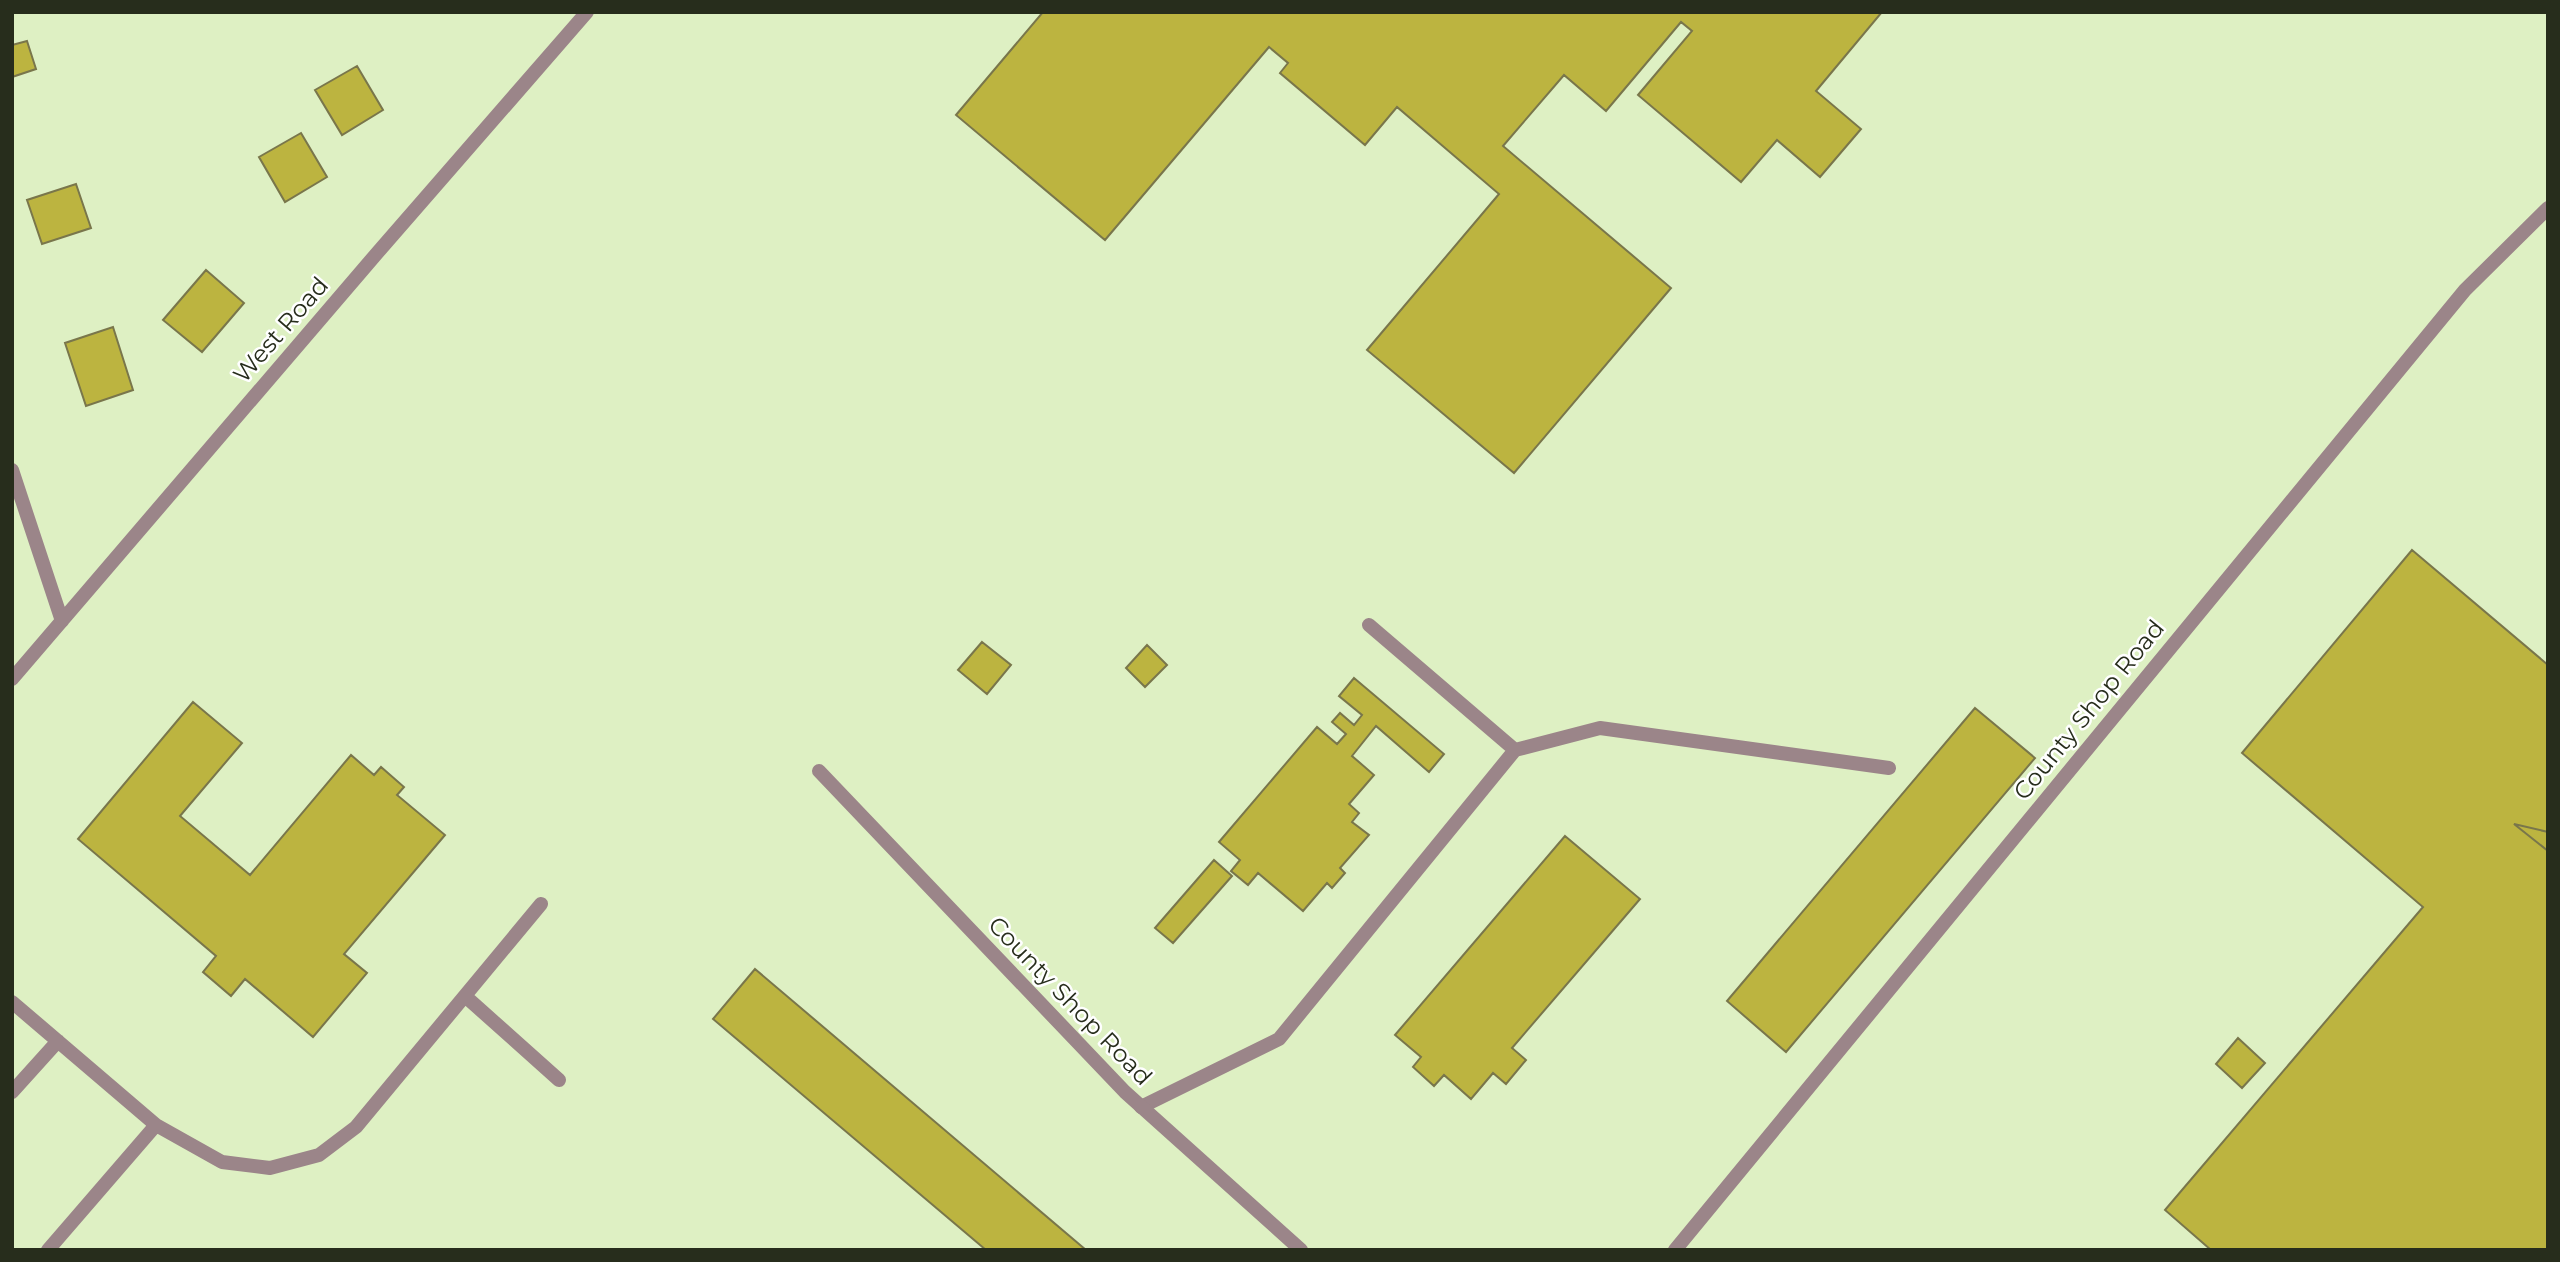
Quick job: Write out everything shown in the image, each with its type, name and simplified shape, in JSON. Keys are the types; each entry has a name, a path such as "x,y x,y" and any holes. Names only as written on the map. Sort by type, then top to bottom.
{"street":[{"name":"West Road","path":"12,679 587,12"},
{"name":"County Shop Road","path":"1675,1250 2465,290 2548,208"},
{"path":"12,470 62,621"},
{"path":"1369,625 1515,750"},
{"path":"1141,1107 1279,1039 1515,750 1600,728 1889,768"},
{"name":"County Shop Road","path":"819,771 1125,1092 1301,1250"},
{"path":"12,1002 156,1125 222,1162 270,1168 318,1156 356,1127 541,904"},
{"path":"465,996 559,1080"},
{"path":"12,1092 58,1041"},
{"path":"48,1250 156,1125"}],"building":[{"path":"1043,12 1882,12 1816,91 1861,129 1820,177 1777,140 1741,182 1638,95 1692,31 1681,22 1606,111 1564,75 1503,146 1671,288 1514,473 1367,350 1499,194 1397,107 1365,145 1280,73 1288,63 1269,47 1105,240 956,115"},
{"path":"27,41 36,69 12,77 12,45"},
{"path":"357,66 383,110 342,135 315,90"},
{"path":"301,133 327,177 285,202 259,157"},
{"path":"76,184 91,228 42,244 27,200"},
{"path":"206,270 244,303 202,352 163,320"},
{"path":"113,327 133,390 86,406 65,343"},
{"path":"2412,550 2548,665 2548,832 2514,824 2548,851 2548,1250 2211,1250 2165,1210 2423,907 2242,753"},
{"path":"2412,550 2548,665 2548,1250 2211,1250 2165,1210 2423,907 2242,753"},
{"path":"982,642 1011,665 987,694 958,670"},
{"path":"1147,645 1167,665 1145,687 1126,668"},
{"path":"1354,678 1444,754 1429,772 1376,726 1352,756 1374,775 1349,804 1359,813 1352,822 1369,835 1340,868 1345,873 1332,888 1327,883 1303,911 1258,873 1248,885 1231,871 1240,860 1219,842 1317,727 1337,744 1346,734 1332,722 1340,713 1354,725 1362,715 1339,696"},
{"path":"193,702 242,743 180,816 250,875 351,755 374,775 381,767 404,787 397,795 445,835 344,954 367,973 313,1037 245,979 231,996 203,972 216,956 78,839"},
{"path":"1975,708 2035,758 1786,1052 1727,1001"},
{"path":"1565,836 1640,899 1512,1048 1526,1060 1506,1084 1493,1073 1471,1099 1444,1075 1434,1086 1413,1067 1421,1057 1395,1035"},
{"path":"1214,860 1232,876 1173,943 1155,928"},
{"path":"755,969 1086,1250 986,1250 713,1019"},
{"path":"2238,1038 2265,1063 2242,1088 2216,1064"}]}
